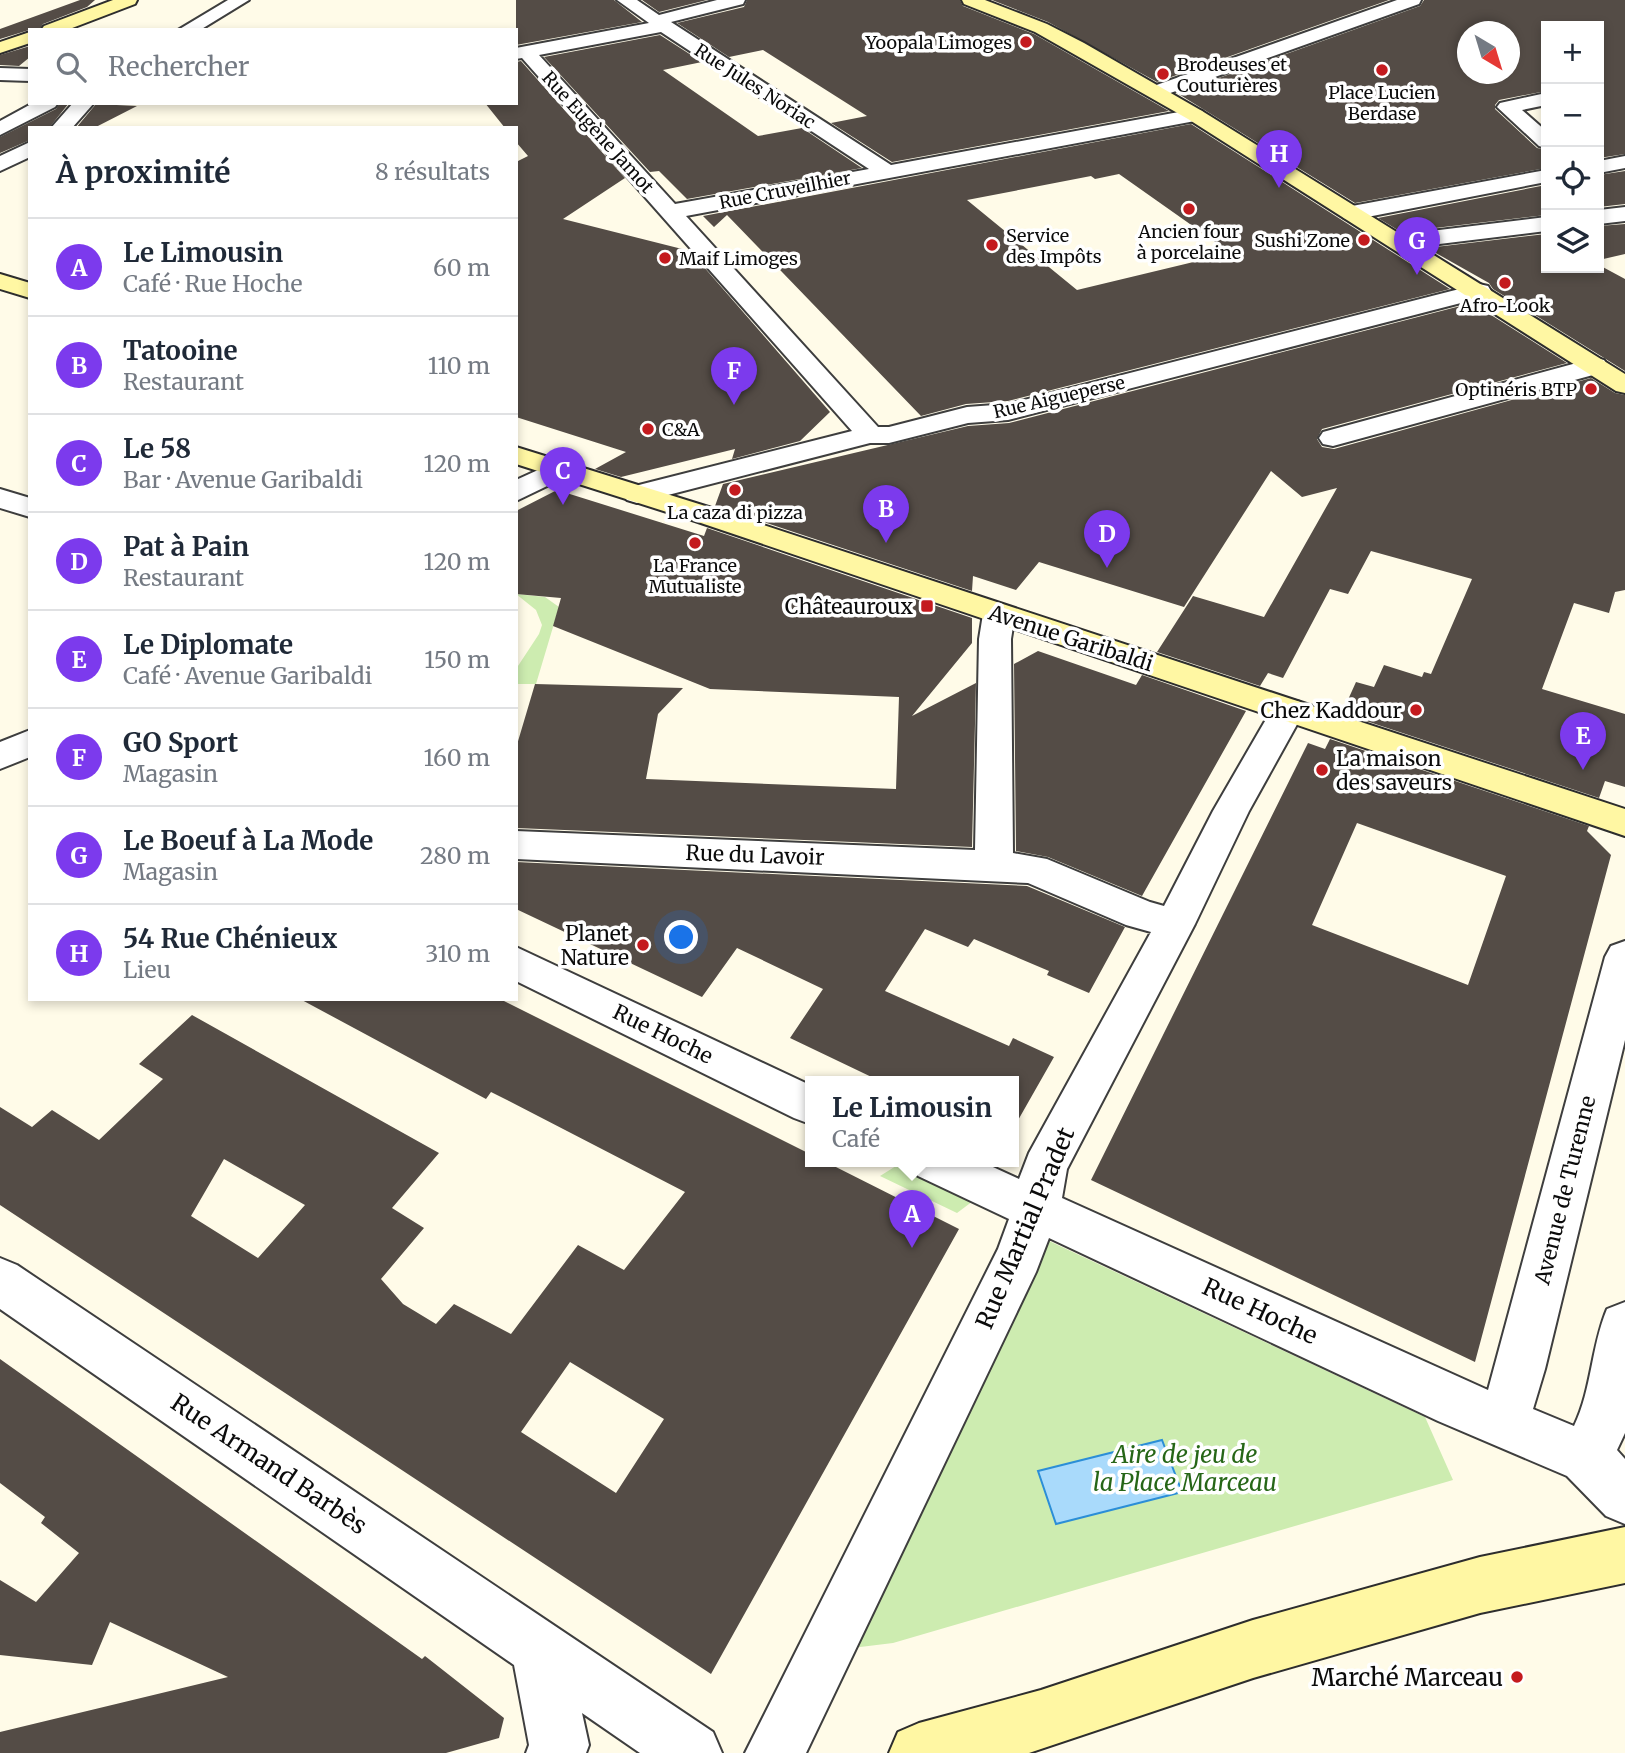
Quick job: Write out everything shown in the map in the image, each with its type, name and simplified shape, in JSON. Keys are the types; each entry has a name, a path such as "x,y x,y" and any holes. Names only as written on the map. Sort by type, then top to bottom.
{"main road":[{"path":"55,28 129,0"},
{"path":"970,0 1041,28 1195,115 1625,385"},
{"path":"0,48 28,38"},
{"path":"0,281 28,290"},
{"name":"Avenue Garibaldi","path":"518,456 1625,823"},
{"path":"919,1753 1030,1723 1253,1649 1480,1585 1625,1555"}],"street":[{"path":"191,28 241,0"},
{"name":"Rue Jules Noriac","path":"625,0 886,171"},
{"name":"Rue Eugène Jamot","path":"521,53 659,23 737,0"},
{"path":"1155,92 1413,0"},
{"name":"Rue Eugène Jamot","path":"521,53 670,212"},
{"path":"0,74 28,75"},
{"path":"1541,100 1507,107 1541,138"},
{"path":"0,129 44,105"},
{"path":"63,126 82,105"},
{"name":"Rue Cruveilhier","path":"670,212 1195,115"},
{"path":"0,165 28,149"},
{"path":"1604,165 1625,162"},
{"path":"1352,212 1541,177"},
{"path":"670,212 870,435"},
{"path":"1604,216 1625,214"},
{"path":"1398,242 1541,224"},
{"name":"Rue Aigueperse","path":"637,494 870,435 889,435 967,415 1008,412 1479,291"},
{"path":"1333,438 1595,366"},
{"path":"518,491 560,470"},
{"path":"0,498 28,507"},
{"path":"994,864 995,639 999,614"},
{"name":"Rue Martial Pradet","path":"775,1753 1019,1256 1036,1209 1045,1167 1175,924 1231,811 1288,710"},
{"path":"0,757 28,743"},
{"name":"Rue du Lavoir","path":"518,845 994,864 1033,869 1140,915 1175,924"},
{"name":"Avenue de Turenne","path":"1503,1422 1523,1355 1625,957"},
{"name":"Rue Hoche","path":"518,964 805,1103"},
{"name":"Rue Hoche","path":"945,1167 1503,1422 1586,1457"},
{"name":"Rue Armand Barbès","path":"0,1281 692,1753"},
{"path":"1625,1326 1608,1412 1586,1457 1625,1497"},
{"path":"539,1647 559,1745 556,1753"}],"green space":[{"path":"518,594 545,597 559,607 536,684 518,684 518,666 542,625 536,610"},
{"path":"898,1167 973,1201 957,1213 880,1176"},
{"name":"Aire de jeu de la Place Marceau","path":"1047,1240 1425,1417 1453,1480 893,1643 852,1648"}],"water":[{"path":"1162,1440 1182,1492 1056,1524 1038,1471"}],"building":[{"path":"80,0 95,0 87,7 43,24 40,28 28,28 28,30 0,39 0,29"},
{"path":"516,0 614,0 642,22 518,45"},
{"path":"642,0 707,0 659,12"},
{"path":"747,0 960,0 963,6 1034,34 1169,111 892,162 831,123 867,116 763,50 729,57 677,23 744,7"},
{"path":"992,0 1389,0 1157,82 1048,22"},
{"path":"1424,0 1625,0 1625,154 1604,157 1604,21 1541,21 1541,92 1499,100 1495,105 1495,109 1541,149 1541,169 1355,203 1177,93 1420,6"},
{"path":"660,35 702,62 663,70 758,136 802,128 862,168 687,199 659,171 650,172 544,57"},
{"path":"28,47 28,59 19,66 0,65 0,55"},
{"path":"521,61 625,178 563,219 690,251 830,412 800,441 732,459 735,449 621,477 595,469 626,452 518,418 518,161 528,156 518,144 518,126 503,126 487,105 518,105 518,62"},
{"path":"59,105 67,105 51,126 28,126 28,141 0,153 0,137 56,109"},
{"path":"95,105 137,106 98,126 78,126"},
{"path":"1191,124 1450,289 1008,401 966,404 921,416 727,215 714,227 703,216","holes":["1119,174 1231,253 1077,290 967,200 1091,176 1095,179"]},
{"path":"1625,171 1625,204 1604,206 1604,174"},
{"path":"1541,186 1541,216 1401,232 1378,218"},
{"path":"1625,224 1625,254 1604,259 1604,226"},
{"path":"1541,235 1541,273 1604,273 1604,268 1625,279 1625,371 1493,289 1489,283 1427,248"},
{"path":"1472,303 1567,363 1322,429 1317,439 1322,447 1334,449 1591,378 1615,393 1625,395 1625,590 1615,592 1609,613 1574,603 1542,689 1625,714 1625,787 1605,781 1599,798 1342,713 1356,682 1374,687 1384,665 1422,677 1424,672 1431,674 1472,579 1371,551 1348,594 1330,589 1283,678 1268,673 1260,686 1157,652 1193,596 1264,617 1337,488 1302,497 1271,471 1184,607 1039,562 1016,590 973,576 972,591 715,506 723,484 968,426 1009,423"},
{"path":"557,490 704,536 707,528 972,618 972,643 912,716 976,683 972,847 518,828 518,741 535,684 683,688 658,714 646,779 896,789 899,697 710,689 553,626 561,598 518,594 518,510"},
{"path":"1038,651 1136,685 1142,675 1246,711 1142,896 1048,857 1016,851 1014,664"},
{"path":"1330,739 1589,826 1587,831 1611,855 1475,1362 1091,1180 1308,743 1325,749","holes":["1357,823 1506,876 1468,985 1312,925"]},
{"path":"518,862 1027,886 1125,927 1089,993 1047,975 1049,971 974,939 968,947 925,929 885,991 1009,1046 1013,1038 1054,1057 1019,1118 1019,1076 869,1076 790,1038 823,989 737,948 702,997 518,910"},
{"path":"304,1001 504,1001 805,1152 805,1167 836,1167 959,1229 711,1674 0,1205 0,1107 32,1127 52,1110 99,1140 163,1079 139,1064 192,1015 439,1153 392,1208 424,1228 381,1279 403,1304 436,1324 454,1304 511,1334 578,1245 624,1270 685,1192 491,1092 486,1099","holes":["224,1159 305,1205 258,1258 191,1216","570,1362 664,1419 616,1493 521,1432"]},
{"path":"0,1359 422,1659 425,1656 504,1718 499,1738 446,1753 0,1753 0,1732 228,1677 110,1622 92,1665 0,1655 0,1580 36,1602 79,1553 41,1523 45,1517 0,1483"}],"place":[{"name":"Yoopala Limoges","path":"1026,42"},
{"name":"Place Lucien Berdase","path":"1382,70"},
{"name":"Brodeuses et Couturières","path":"1163,74"},
{"name":"54 Rue Chénieux","path":"1279,188"},
{"name":"Ancien four à porcelaine","path":"1189,209"},
{"name":"Sushi Zone","path":"1364,240"},
{"name":"Service des Impôts","path":"992,245"},
{"name":"Maif Limoges","path":"665,258"},
{"name":"Le Boeuf à La Mode","path":"1417,275"},
{"name":"Afro-Look","path":"1505,283"},
{"name":"Optinéris BTP","path":"1591,389"},
{"name":"GO Sport","path":"734,405"},
{"name":"C&A","path":"648,429"},
{"name":"La caza di pizza","path":"735,490"},
{"name":"Le 58","path":"563,505"},
{"name":"La France Mutualiste","path":"695,543"},
{"name":"Tatooine","path":"886,543"},
{"name":"Pat à Pain","path":"1107,568"},
{"name":"Châteauroux","path":"927,606"},
{"name":"Chez Kaddour","path":"1416,710"},
{"name":"La maison des saveurs","path":"1322,770"},
{"name":"Le Diplomate","path":"1583,770"},
{"name":"Planet Nature","path":"643,945"},
{"name":"Le Limousin","path":"912,1248"},
{"name":"Marché Marceau","path":"1517,1677"}]}
